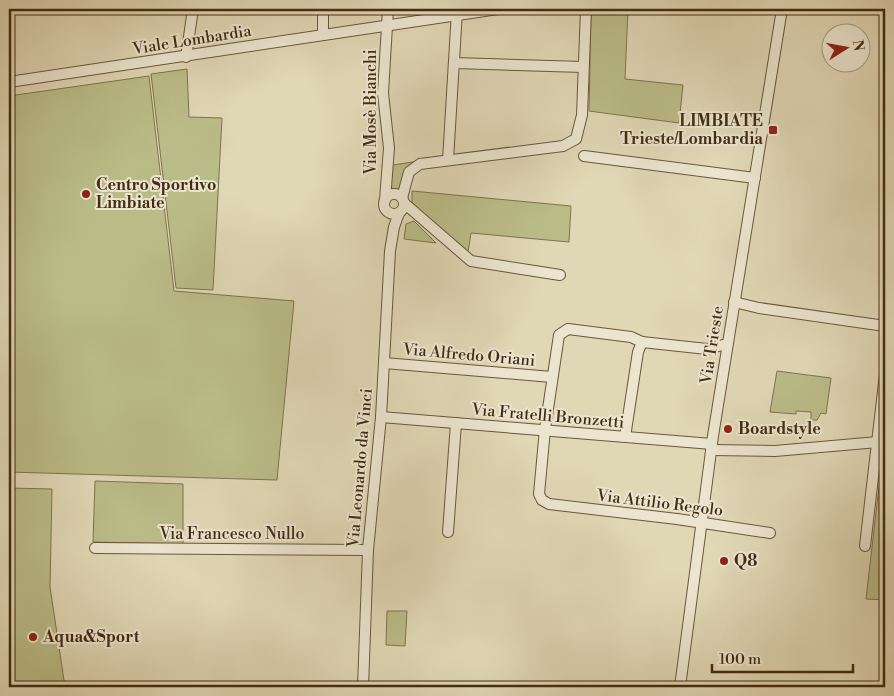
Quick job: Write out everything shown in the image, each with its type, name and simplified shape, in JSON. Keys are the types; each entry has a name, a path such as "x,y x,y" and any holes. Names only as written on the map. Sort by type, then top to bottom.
{"street":[{"path":"186,56 193,9"},
{"path":"323,9 324,35"},
{"name":"Via Mosè Bianchi","path":"385,205 389,148 383,93 388,9"},
{"name":"Viale Lombardia","path":"9,82 388,26 457,12 498,9"},
{"name":"Via Leonardo da Vinci","path":"363,687 368,550 381,417 390,251 394,228 401,206 403,189 411,168 420,164 563,146 574,141 579,133 582,115 586,9"},
{"name":"Via Trieste","path":"680,687 711,447 782,9"},
{"path":"448,160 457,12"},
{"path":"454,62 583,67"},
{"path":"584,156 755,178"},
{"path":"401,206 392,214 385,205 394,194 401,206 416,213 442,238 471,261 560,275"},
{"name":"Via Leonardo da Vinci","path":"385,205 390,251"},
{"path":"734,302 759,308 885,326"},
{"path":"545,429 559,335 566,329 631,337 642,342 707,349 728,344"},
{"path":"625,438 642,342"},
{"path":"707,349 725,361"},
{"name":"Via Alfredo Oriani","path":"384,363 552,376"},
{"path":"865,546 885,374"},
{"name":"Via Fratelli Bronzetti","path":"381,417 545,429 711,447 775,451 878,442"},
{"path":"448,532 456,423"},
{"name":"Via Attilio Regolo","path":"545,429 539,494 546,503 770,533"},
{"name":"Via Francesco Nullo","path":"96,548 368,550"}],"green space":[{"path":"594,9 628,9 625,79 683,85 679,123 589,111 591,13"},
{"path":"187,69 189,117 222,118 213,290 176,288 151,74"},
{"name":"Centro Sportivo Limbiate","path":"149,76 174,291 294,301 277,480 9,472 9,96"},
{"path":"419,161 410,165 401,192 390,191 393,165"},
{"path":"412,191 571,206 569,242 471,233 468,252 418,211 412,202"},
{"path":"414,221 436,243 404,239 406,224"},
{"path":"777,371 831,378 826,414 821,413 817,420 811,420 811,412 796,411 796,414 770,412"},
{"path":"885,435 885,600 866,599"},
{"path":"95,481 183,484 183,544 93,542"},
{"name":"Aqua&Sport","path":"9,488 52,489 50,587 65,687 9,687"},
{"path":"387,611 407,611 405,646 386,645"}],"place":[{"name":"LIMBIATE Trieste/Lombardia","path":"773,130"},
{"name":"Centro Sportivo Limbiate","path":"86,194"},
{"name":"Boardstyle","path":"728,429"},
{"name":"Q8","path":"724,561"},
{"name":"Aqua&Sport","path":"33,637"}]}
